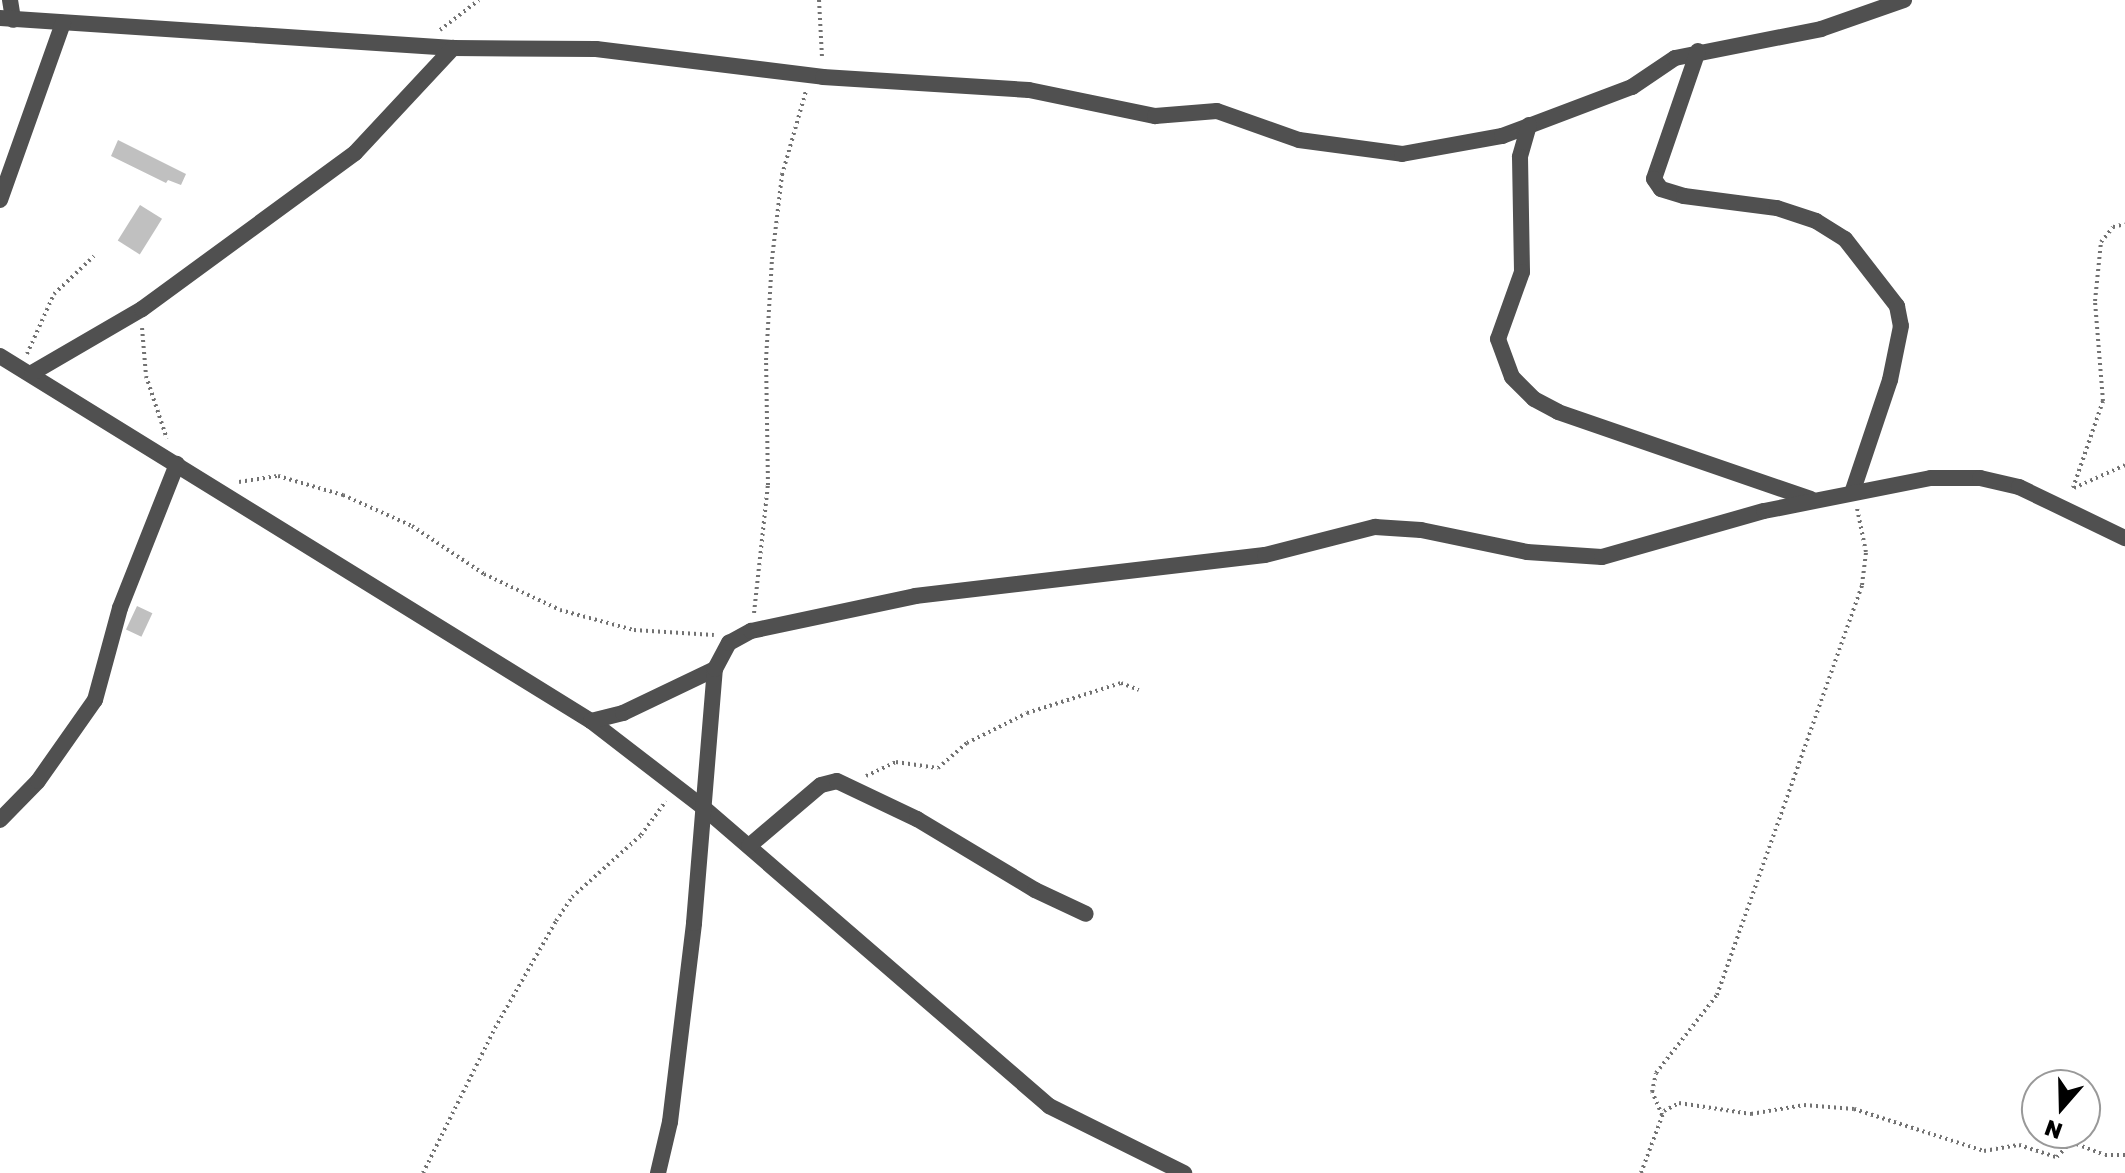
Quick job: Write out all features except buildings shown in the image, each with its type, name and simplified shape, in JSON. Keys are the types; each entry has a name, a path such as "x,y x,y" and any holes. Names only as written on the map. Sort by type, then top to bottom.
{"street":[{"path":"10,0 6,19 453,48 596,49 816,76 1029,90 1155,116 1217,111 1299,140 1370,154 1430,151 1489,140 1632,87 1675,58 1821,29 1904,0"},
{"path":"0,200 63,23"},
{"path":"26,370 142,309 355,153 453,48"},
{"path":"1698,51 1654,179 1661,189 1684,196 1777,208 1816,221 1845,239 1897,306 1901,326 1890,380 1853,490"},
{"path":"1529,125 1519,174 1522,272 1498,339 1512,377 1534,399 1558,412 1812,500"},
{"path":"0,356 591,721 704,808 1049,1106 1184,1173"},
{"path":"0,820 38,781 95,700 120,608 177,464"},
{"path":"658,1173 677,1064 715,669 722,651 746,634 915,596 1265,555 1375,527 1421,530 1527,552 1602,557 1853,490 1931,478 1980,478 2045,499 2125,538"},
{"path":"591,721 623,713 715,669"},
{"path":"749,846 821,785 833,781 850,785 1086,914"}],"path":[{"path":"414,45 479,0"},
{"path":"215,488 278,476 343,495 412,526 484,574 560,610 634,630 746,634 768,485 766,360 779,197 816,76 819,0"},
{"path":"2073,488 2103,401 2095,301 2101,242 2113,227 2125,224"},
{"path":"26,370 54,294 94,256"},
{"path":"142,309 146,376 177,464"},
{"path":"2045,499 2125,465"},
{"path":"1662,1115 1652,1092 1656,1073 1717,995 1862,585 1866,552 1853,490"},
{"path":"850,785 891,763 938,768 967,743 1027,713 1121,683 1139,690"},
{"path":"423,1173 495,1028 556,921 572,897 641,835 676,786"},
{"path":"1641,1173 1662,1115 1679,1103 1751,1114 1804,1105 1854,1109 1984,1151 2019,1145 2057,1157 2071,1142 2105,1155 2125,1155"}]}
